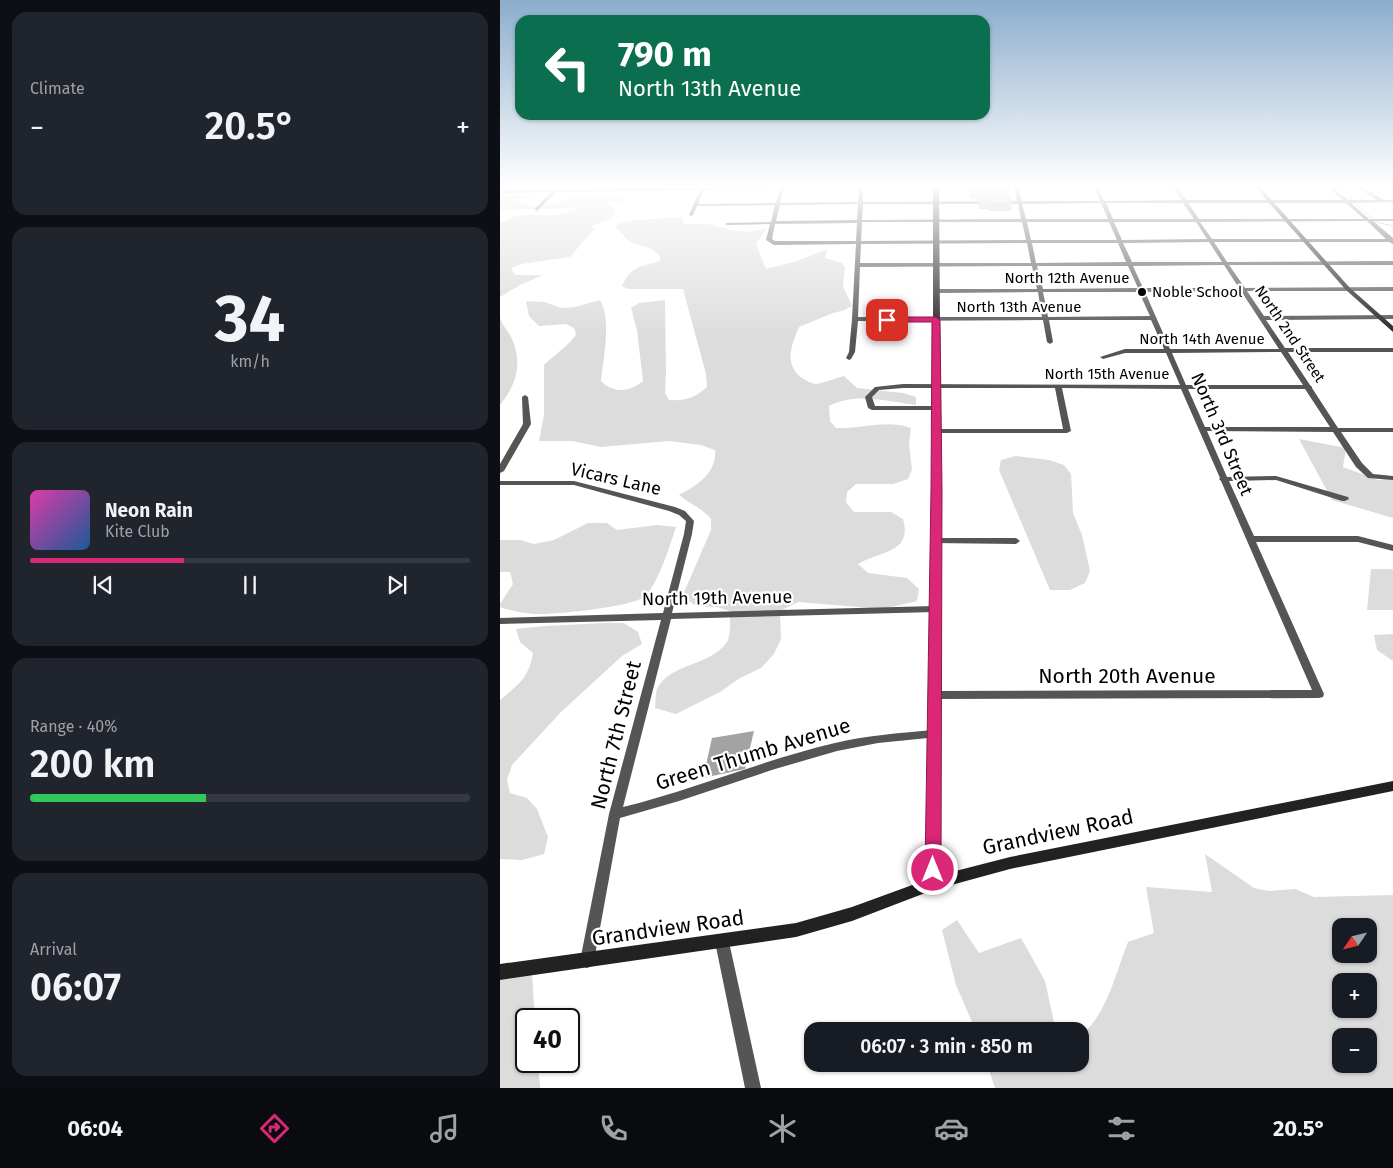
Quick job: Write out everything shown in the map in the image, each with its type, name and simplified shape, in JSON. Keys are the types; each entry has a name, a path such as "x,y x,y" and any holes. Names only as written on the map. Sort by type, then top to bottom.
{"street":[{"path":"770,238 771,243 1392,241"},
{"path":"849,358 852,352 855,319 859,238"},
{"path":"933,884 936,238"},
{"path":"1027,238 1050,342"},
{"name":"North 3rd Street","path":"1118,238 1319,694"},
{"name":"North 2nd Street","path":"1210,238 1355,460 1371,476 1393,478"},
{"path":"1302,238 1348,289 1393,330"},
{"path":"858,265 1393,263"},
{"name":"North 12th Avenue","path":"936,290 1393,289"},
{"path":"1263,318 1393,317"},
{"name":"North 13th Avenue","path":"855,319 1153,318"},
{"name":"North 14th Avenue","path":"1103,358 1126,351 1393,350"},
{"name":"North 15th Avenue","path":"936,408 872,408 868,402 868,396 877,388 885,387 1309,388"},
{"path":"936,431 1067,431 1058,388"},
{"path":"500,470 527,424 525,397"},
{"path":"1203,430 1393,430"},
{"path":"1223,479 1276,478 1345,500"},
{"name":"Vicars Lane","path":"500,482 558,482 587,486 672,509 682,513 690,521"},
{"name":"North 7th Street","path":"587,961 615,814 690,521"},
{"path":"1250,539 1358,540 1393,548"},
{"path":"936,541 1016,541"},
{"name":"North 19th Avenue","path":"500,621 935,609"},
{"name":"North 20th Avenue","path":"935,695 1319,694"},
{"name":"Green Thumb Avenue","path":"615,814 653,805 777,764 848,744 934,734"},
{"name":"Grandview Road","path":"500,972 771,935 823,923 933,884 1010,863 1393,786"},
{"path":"722,942 753,1088"}],"shaded area":[{"path":"500,238 586,238 570,257 521,264 511,268 515,275 543,275 520,285 500,297"},
{"path":"626,238 760,238 756,244 766,269 797,261 827,249 825,258 842,263 845,267 843,286 852,306 799,327 791,354 791,360 796,372 802,378 816,384 844,376 857,388 903,393 916,397 916,405 860,398 849,399 829,406 830,421 836,428 893,424 911,428 909,444 912,470 908,479 893,484 856,484 847,492 846,502 854,512 891,512 903,519 905,530 899,545 858,564 868,573 907,578 919,589 917,601 883,609 798,602 780,611 781,639 774,654 761,668 740,678 720,692 676,714 655,708 657,689 663,680 671,674 701,661 720,650 727,642 729,635 730,611 717,607 697,606 682,597 711,530 711,519 679,495 699,482 709,472 715,458 715,450 701,445 669,441 601,447 572,441 539,441 544,415 544,365 576,334 574,328 566,324 539,326 529,316 526,301 545,302 561,308 575,307 600,300 606,318 605,351 601,381 611,388 622,390 638,385 643,381 637,330 631,308 639,303 665,300 665,393 669,400 680,400 694,396 707,387 706,374 683,289 628,289 622,286 628,275 637,268 660,261 660,256 652,249 630,242"},
{"path":"500,318 512,339 517,357 517,365 514,382 500,405"},
{"path":"1299,439 1346,448 1343,467 1378,480 1393,478 1393,518 1332,500"},
{"path":"1016,456 1049,460 1064,465 1071,474 1073,513 1082,535 1090,571 1085,583 1070,590 1050,590 999,470 1001,460"},
{"path":"588,523 607,523 617,530 657,525 676,527 659,574 644,597 624,604 591,610 544,614 530,614 500,607 513,584 510,572 500,572 500,540 520,540 534,544 554,540"},
{"path":"1371,569 1393,569 1393,610 1367,610"},
{"path":"624,623 638,632 642,644 622,656 561,712 512,765 507,780 510,793 527,798 537,809 548,837 544,854 522,860 500,859 500,700 526,675 533,653 520,642 516,629"},
{"path":"1393,634 1393,661 1377,650 1374,635"},
{"path":"754,731 745,769 703,778 712,738"},
{"path":"1205,854 1254,888 1269,891 1295,889 1314,897 1393,895 1393,1088 995,1088 990,1072 1089,1072 1089,1028 1097,1018 1109,993 1128,942 1154,933 1146,887 1212,892"},
{"path":"957,920 979,953 1021,938 1045,981 1054,1022 972,1022 956,985 942,930"},
{"path":"532,973 534,1008 515,1008 515,1073 539,1073 540,1088 500,1088 500,978"}],"place":[{"name":"Noble School","path":"1142,292"}],"route":[{"path":"887,320 936,320 937,458 933,870"}]}
